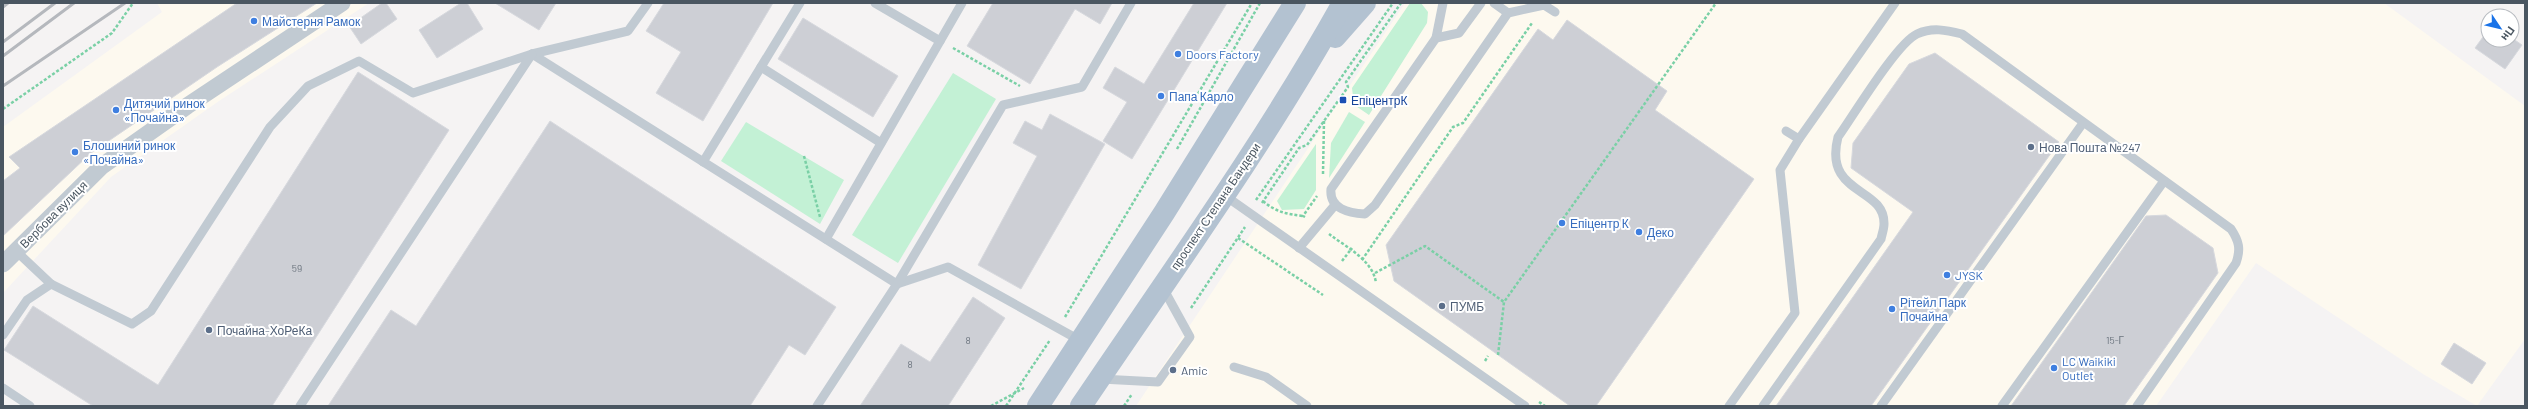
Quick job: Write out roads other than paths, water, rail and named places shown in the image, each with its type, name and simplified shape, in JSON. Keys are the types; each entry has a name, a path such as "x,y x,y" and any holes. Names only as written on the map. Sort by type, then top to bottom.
{"main road":[{"path":"1241,90 1278,3"},
{"path":"1038,406 1296,3"},
{"name":"проспект Степана Бандери","path":"1080,406 1224,194 1298,79 1343,3"},
{"path":"1298,79 1365,3"}],"street":[{"name":"Вербова вулиця","path":"3,264 102,166 187,106 342,3"}],"lane":[{"path":"16,251 51,284 132,324 151,312 270,127 308,86 359,61 413,93 532,54 628,31 648,3"},
{"path":"703,162 800,3"},
{"path":"875,3 940,40"},
{"path":"826,239 962,3"},
{"path":"817,406 897,284 1003,105 1082,87 1131,3"},
{"path":"1443,3 1436,38 1331,189 1330,196 1335,205 1346,211 1364,214 1375,206 1508,13 1544,5 1555,12"},
{"path":"1436,38 1458,33 1481,3"},
{"path":"1494,3 1508,13"},
{"path":"1729,406 1795,314 1780,170 1799,139 1895,3"},
{"path":"1763,406 1881,239 1884,224 1881,210 1872,200 1845,180 1836,168 1834,152 1838,137 1900,48 1916,34 1940,28 1962,34 2230,229 2238,239 2240,252 2236,263 2137,406"},
{"path":"532,54 897,284"},
{"path":"300,406 532,54"},
{"path":"761,67 881,143"},
{"path":"1881,406 2083,123"},
{"path":"1786,131 1799,139"},
{"path":"2002,406 2164,181"},
{"path":"1224,194 1250,214 1525,406"},
{"path":"1299,248 1335,205"},
{"path":"897,284 948,267 1081,341"},
{"path":"3,335 26,300 51,284"},
{"path":"1099,378 1158,382 1190,337 1162,286"},
{"path":"1234,367 1266,377 1307,406"},
{"path":"3,388 30,406"}],"railway":[{"path":"3,7 8,3"},
{"path":"3,42 55,3"},
{"path":"3,56 74,3"},
{"path":"3,86 125,3"}],"place":[{"name":"Майстерня Рамок","path":"254,21"},
{"name":"Doors Factory","path":"1178,54"},
{"name":"Папа Карло","path":"1161,96"},
{"name":"ЕпіцентрК","path":"1343,100"},
{"name":"Дитячий ринок «Почайна»","path":"116,110"},
{"name":"Нова Пошта №247","path":"2031,147"},
{"name":"Блошиний ринок «Почайна»","path":"75,152"},
{"name":"Епіцентр К","path":"1562,223"},
{"name":"Деко","path":"1639,232"},
{"name":"JYSK","path":"1947,275"},
{"name":"ПУМБ","path":"1442,306"},
{"name":"Рітейл Парк Почайна","path":"1892,309"},
{"name":"Почайна-ХоРеКа","path":"209,330"},
{"name":"LC Waikiki Outlet","path":"2054,368"},
{"name":"Amic","path":"1173,370"}]}
